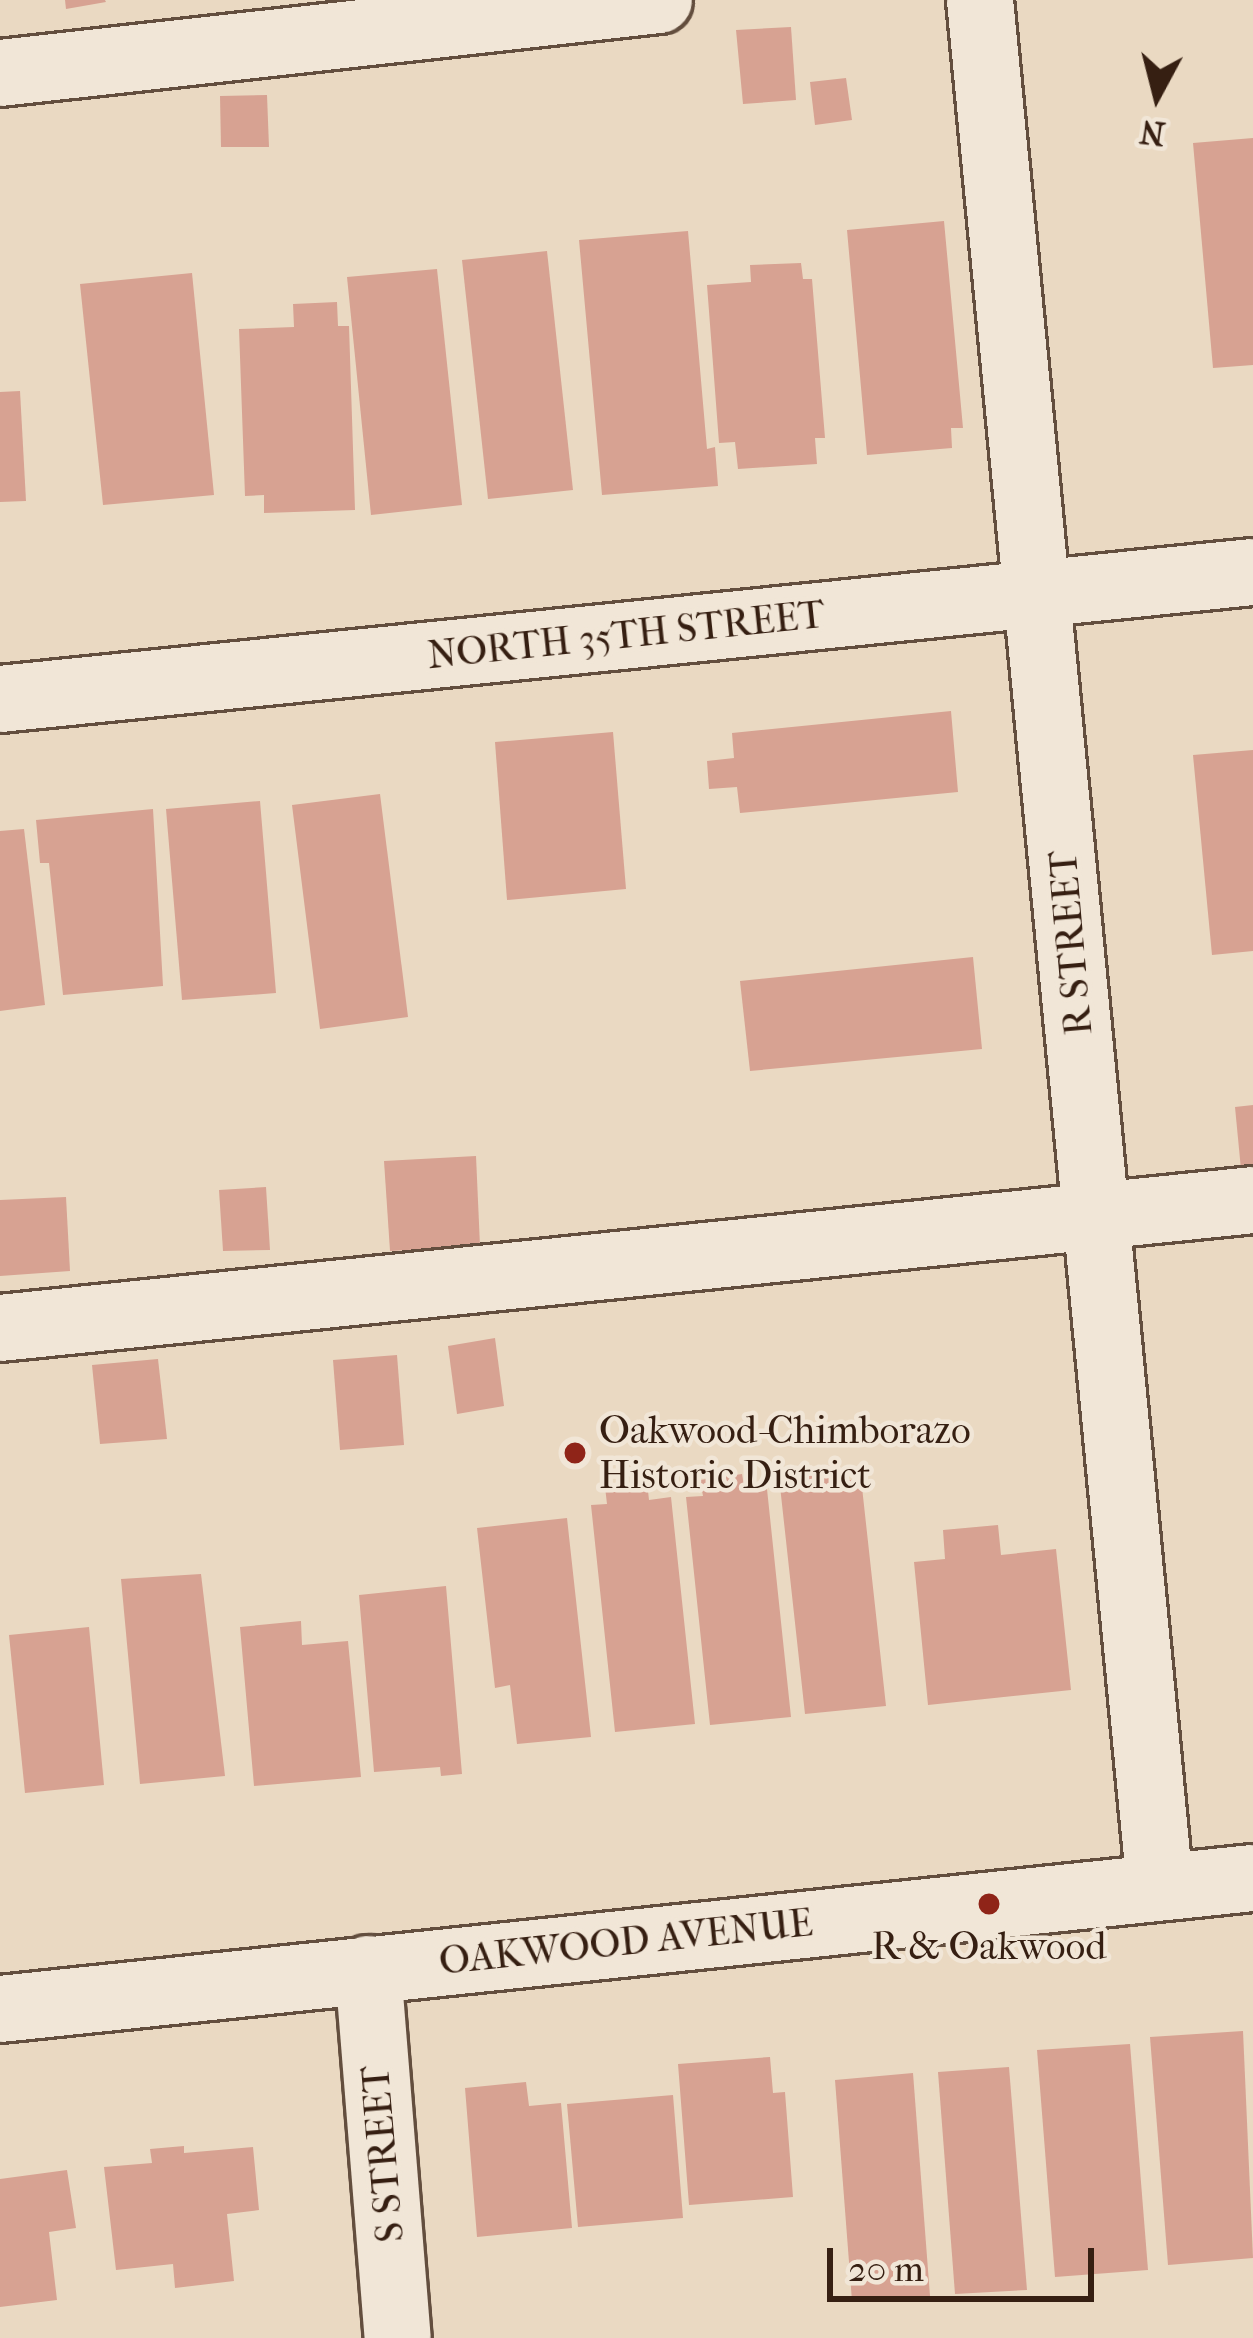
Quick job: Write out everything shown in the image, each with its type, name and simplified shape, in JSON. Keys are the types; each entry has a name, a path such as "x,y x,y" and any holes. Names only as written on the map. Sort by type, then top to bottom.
{"street":[{"path":"0,74 659,0"},
{"name":"R STREET","path":"980,0 1160,1887"},
{"name":"NORTH 35TH STREET","path":"0,699 1253,572"},
{"path":"0,1328 1253,1200"},
{"name":"OAKWOOD AVENUE","path":"0,2009 1253,1878"},
{"name":"S STREET","path":"368,1969 398,2338"}],"building":[{"path":"65,0 105,0 106,2 66,9"},
{"path":"791,27 796,100 743,104 736,30"},
{"path":"846,78 852,120 815,125 810,82"},
{"path":"267,95 269,147 221,147 220,96"},
{"path":"1253,138 1253,365 1213,368 1193,143"},
{"path":"944,221 963,428 951,428 952,448 867,455 847,230"},
{"path":"688,231 707,449 715,447 718,486 602,495 579,240"},
{"path":"547,251 573,490 488,499 462,260"},
{"path":"801,263 803,279 812,279 825,438 815,438 817,464 738,469 735,442 719,443 707,285 751,282 750,265"},
{"path":"437,269 462,505 371,515 347,277"},
{"path":"192,273 214,495 103,505 80,284"},
{"path":"337,302 338,326 349,326 355,510 264,513 264,495 245,496 239,329 294,327 293,304"},
{"path":"20,391 26,501 0,502 0,392"},
{"path":"951,711 958,792 740,813 737,787 709,789 707,761 734,758 732,733"},
{"path":"613,732 626,889 507,900 495,742"},
{"path":"1253,750 1253,951 1212,955 1193,755"},
{"path":"380,794 408,1017 320,1029 292,805"},
{"path":"260,801 276,993 182,1000 166,809"},
{"path":"153,809 163,986 63,995 49,863 40,863 36,820"},
{"path":"24,829 45,1005 0,1011 0,831"},
{"path":"973,957 982,1049 750,1071 740,981"},
{"path":"1253,1105 1253,1179 1242,1180 1235,1107"},
{"path":"476,1156 480,1246 390,1251 384,1161"},
{"path":"266,1187 270,1250 223,1251 219,1190"},
{"path":"66,1197 70,1271 0,1276 0,1200"},
{"path":"495,1338 504,1406 457,1414 448,1346"},
{"path":"397,1355 404,1445 340,1450 333,1360"},
{"path":"158,1359 167,1439 100,1444 92,1365"},
{"path":"837,1464 840,1482 861,1478 886,1706 805,1714 780,1486 797,1485 795,1469"},
{"path":"742,1474 745,1492 767,1489 791,1717 710,1725 686,1497 703,1496 700,1480"},
{"path":"647,1482 649,1500 671,1497 695,1724 615,1732 591,1505 607,1504 605,1487"},
{"path":"567,1518 591,1737 517,1744 510,1685 495,1688 477,1528"},
{"path":"998,1525 1001,1555 1056,1549 1071,1690 928,1705 914,1562 945,1559 943,1530"},
{"path":"201,1574 225,1776 140,1784 121,1579"},
{"path":"446,1586 462,1774 441,1776 440,1767 374,1772 359,1595"},
{"path":"301,1621 302,1645 348,1641 361,1777 254,1786 240,1627"},
{"path":"89,1627 104,1785 25,1793 9,1635"},
{"path":"1243,2031 1253,2258 1168,2265 1150,2037"},
{"path":"1130,2044 1148,2270 1055,2277 1037,2050"},
{"path":"770,2057 773,2093 785,2092 793,2197 689,2205 678,2064"},
{"path":"1009,2067 1027,2290 955,2294 938,2072"},
{"path":"913,2073 930,2296 852,2301 835,2080"},
{"path":"526,2082 529,2106 561,2103 572,2228 477,2237 465,2088"},
{"path":"673,2095 683,2218 578,2227 567,2104"},
{"path":"184,2146 184,2153 253,2147 259,2210 227,2214 234,2281 175,2288 173,2264 116,2270 104,2167 152,2163 150,2149"},
{"path":"67,2170 76,2228 49,2232 57,2300 0,2307 0,2179"}],"place":[{"name":"Oakwood-Chimborazo Historic District","path":"575,1453"},
{"name":"R & Oakwood","path":"989,1904"}]}
